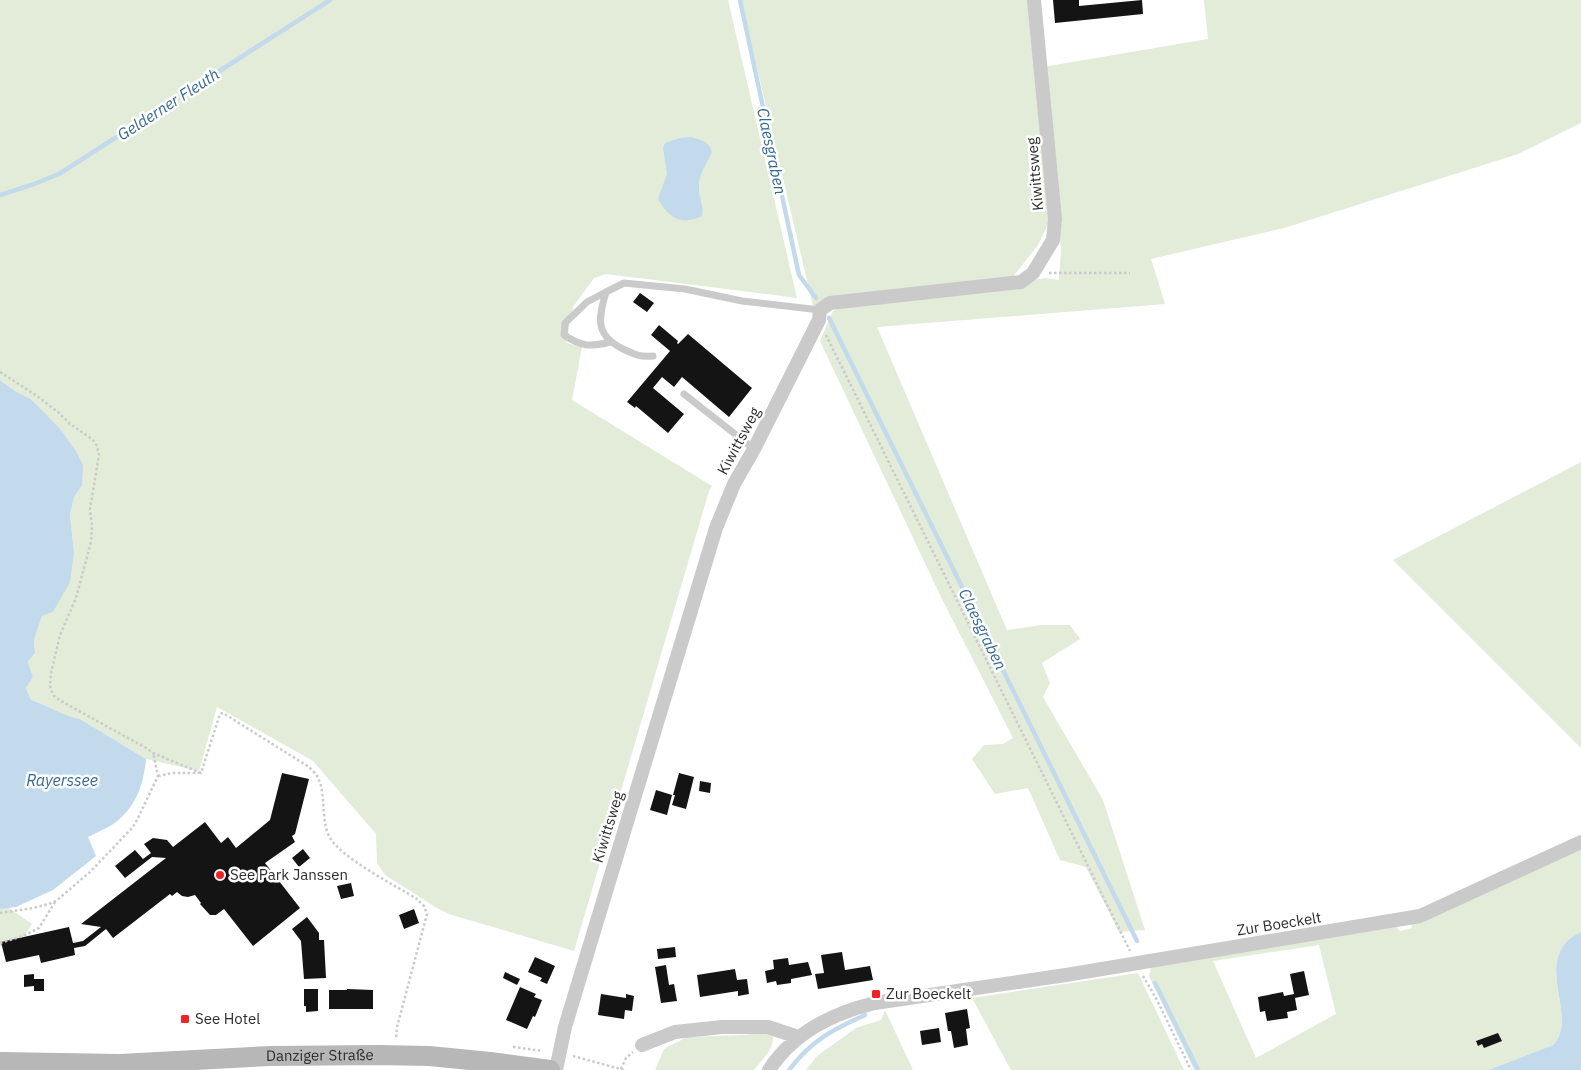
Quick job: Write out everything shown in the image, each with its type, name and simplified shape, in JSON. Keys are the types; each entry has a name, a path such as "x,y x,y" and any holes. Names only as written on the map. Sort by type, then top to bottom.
{"street":[{"name":"Kiwittsweg","path":"1033,273 1053,240 1055,219 1034,0"},
{"path":"819,315 830,303 1021,282 1033,273"},
{"name":"Kiwittsweg","path":"556,1070 554,1062 716,528 734,484 754,450 819,315"},
{"name":"Zur Boeckelt","path":"769,1070 798,1037 829,1018 874,1003 1137,964 1420,916 1581,842"},
{"path":"642,1045 675,1032 722,1027 768,1027 798,1037"},
{"name":"Danziger Straße","path":"0,1062 120,1067 270,1056 379,1055 554,1062"}],"lane":[{"path":"610,342 594,346 576,343 564,335 565,323 587,302 624,283 686,289 819,315"},
{"path":"606,292 600,311 602,331 610,342 641,357 653,356"},
{"path":"684,394 754,450"}],"path":[{"path":"1033,273 1130,273"},
{"path":"819,315 1137,964 1191,1070"},
{"path":"0,372 37,396 70,424 92,439 97,446 99,455 90,509 92,525 91,542 76,598 60,636 51,673 50,686 53,695 153,753 200,773"},
{"path":"200,773 220,714 223,713 309,768 317,776 321,788 326,829 338,848 350,858 405,891 424,906 427,914 426,922 398,1021 396,1039"},
{"path":"0,913 34,908 56,901 90,872 137,820 158,776 153,753"},
{"path":"158,776 172,772 200,773"},
{"path":"0,943 23,936 39,928 56,901"},
{"path":"554,1062 623,1069 626,1058 642,1045"}],"green space":[{"path":"0,0 728,0 797,298 606,274 594,278 573,307 566,343 582,347 572,400 712,486 574,951 449,914 385,875 377,863 376,834 313,761 217,707 199,771 146,759 80,719 31,700 26,688 33,677 28,662 35,653 34,640 42,616 53,612 74,552 70,515 74,497 82,486 76,451 62,431 31,399 15,391 0,380"},
{"path":"741,0 1033,0 1050,220 1038,245 1009,282 863,295 813,306"},
{"path":"1204,0 1581,0 1581,123 1518,154 1284,228 1151,259 1165,304 877,327 1007,630 1041,625 1070,625 1080,639 1042,663 1050,683 1043,697 1103,800 1145,930 1119,932 1086,867 1060,860 1028,788 995,794 972,759 984,745 1003,744 1013,738 941,597 820,341 833,311 857,302 962,293 1045,278 1059,280 1061,250 1043,67 1208,39"},
{"path":"1581,462 1581,748 1393,560"},
{"path":"1581,849 1581,932 1566,943 1558,956 1556,971 1562,1019 1560,1033 1553,1045 1488,1070 1194,1070 1149,976 1151,968 1156,965 1396,927 1400,931 1412,928 1411,923","holes":["1319,945 1336,1014 1256,1058 1213,961"]},
{"path":"3,904 32,924 26,934 19,940 0,946 0,905"},
{"path":"1138,973 1184,1070 1011,1070 972,998"},
{"path":"885,1010 913,1070 806,1070 817,1056 856,1028 881,1020"},
{"path":"772,1032 773,1042 771,1047 754,1070 655,1070 664,1049 687,1037"}],"water":[{"path":"691,137 707,143 712,152 703,170 699,184 702,216 695,219 682,220 671,215 658,199 667,174 663,148 665,143"},
{"name":"Rayerssee","path":"0,380 15,391 31,399 46,414 62,431 83,465 82,486 74,497 70,515 74,552 70,582 53,612 42,616 34,640 35,653 28,662 33,677 26,688 31,700 80,719 146,759 141,786 129,809 113,824 88,837 96,856 53,890 16,907 0,909"},
{"path":"1581,932 1581,1070 1488,1070 1553,1045 1560,1033 1562,1019 1556,971 1558,956 1566,943"}],"building":[{"path":"1053,0 1079,0 1079,6 1142,0 1143,14 1055,23"},
{"path":"640,293 654,303 647,312 633,302"},
{"path":"659,325 678,341 678,344 688,334 752,388 729,417 682,377 674,387 662,377 653,388 684,414 668,433 636,406 635,408 627,402 670,351 651,335"},
{"path":"282,773 309,779 295,834 292,836 295,842 265,863 300,908 253,946 224,909 216,915 210,915 195,895 182,896 177,892 172,896 170,894 113,938 106,929 85,946 74,948 75,955 41,963 39,955 6,962 1,942 69,927 73,943 83,941 101,927 81,924 166,858 152,857 125,878 115,866 135,850 143,859 151,853 144,844 153,838 167,840 173,847 205,822 221,843 228,837 236,848 270,820"},
{"path":"679,773 694,777 686,809 672,805"},
{"path":"700,781 711,783 710,793 699,791"},
{"path":"656,790 672,795 667,815 650,810"},
{"path":"303,849 310,858 299,867 292,858"},
{"path":"351,883 354,896 341,899 337,886"},
{"path":"414,909 419,923 404,929 399,915"},
{"path":"307,917 319,933 319,940 324,940 326,978 304,979 301,941 292,929"},
{"path":"675,947 676,957 658,959 657,949"},
{"path":"842,952 845,970 870,966 873,980 818,989 815,974 824,973 821,955"},
{"path":"535,957 555,966 547,984 540,981 542,978 528,972"},
{"path":"788,958 789,965 808,962 812,975 791,979 791,983 777,985 776,981 767,983 765,971 774,969 773,960"},
{"path":"666,965 669,985 674,984 677,1001 661,1003 655,967"},
{"path":"735,969 737,980 747,979 749,994 738,996 738,991 700,997 697,975"},
{"path":"1304,971 1309,995 1295,998 1297,1010 1287,1012 1288,1018 1267,1021 1265,1011 1260,1012 1258,997 1283,992 1284,996 1294,994 1290,974"},
{"path":"505,972 520,979 517,985 503,978"},
{"path":"34,974 34,979 44,979 44,991 34,991 34,986 24,987 24,975"},
{"path":"520,987 536,994 534,997 542,1000 535,1017 533,1016 527,1029 506,1020"},
{"path":"304,989 318,989 318,1011 306,1012"},
{"path":"329,990 373,990 373,1009 329,1009"},
{"path":"601,994 626,998 626,994 634,996 632,1011 625,1010 624,1019 598,1015"},
{"path":"967,1009 970,1028 966,1029 968,1045 954,1048 951,1031 948,1031 945,1013"},
{"path":"939,1028 941,1042 922,1045 920,1031"},
{"path":"1498,1033 1502,1041 1484,1048 1482,1044 1478,1046 1476,1041"}],"waterway":[{"name":"Gelderner Fleuth","path":"0,195 59,174 330,0"},
{"name":"Claesgraben","path":"740,0 799,275 816,298"},
{"name":"Claesgraben","path":"829,318 1137,941"},
{"name":"Claesgraben","path":"1155,983 1198,1070"},
{"path":"789,1070 814,1043 865,1015"}],"place":[{"name":"See Park Janssen","path":"220,875"},
{"name":"Zur Boeckelt","path":"876,994"},
{"name":"See Hotel","path":"185,1019"}]}
